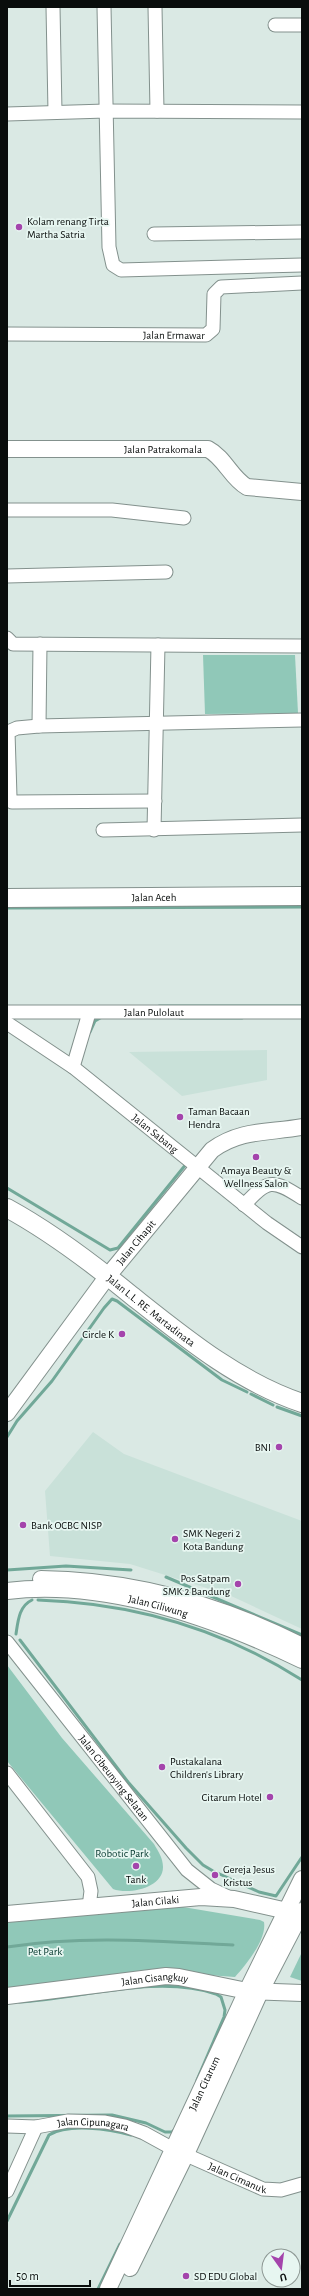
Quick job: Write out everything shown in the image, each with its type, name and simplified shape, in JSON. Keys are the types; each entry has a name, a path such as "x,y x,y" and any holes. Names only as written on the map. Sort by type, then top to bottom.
{"main road":[{"name":"Jalan Aceh","path":"7,898 302,896"},
{"name":"Jalan L.L. RE. Martadinata","path":"7,1208 33,1223 228,1368 302,1403"}],"street":[{"path":"53,7 55,112"},
{"path":"104,7 109,247 113,265 121,270 302,265"},
{"path":"155,7 157,111"},
{"path":"275,25 302,25"},
{"path":"7,114 106,111 302,112"},
{"path":"154,234 302,232"},
{"name":"Jalan Ermawar","path":"7,334 206,335 213,329 214,294 221,288 302,283"},
{"name":"Jalan Patrakomala","path":"7,449 208,449 223,461 242,484 247,487 302,492"},
{"path":"7,510 112,510 184,518"},
{"path":"7,576 166,572"},
{"path":"7,638 12,644 302,646"},
{"path":"39,726 40,644"},
{"path":"154,830 158,645"},
{"path":"155,802 12,802 10,797 8,732 17,728 39,726 302,720"},
{"path":"103,830 154,830 302,825"},
{"name":"Jalan Pulolaut","path":"7,1012 302,1012"},
{"path":"73,1066 89,1012"},
{"name":"Jalan Sabang","path":"7,1023 73,1066 198,1166 244,1205 302,1247"},
{"name":"Jalan Cihapit","path":"7,1413 107,1277 212,1150 228,1139 241,1135 302,1127"},
{"path":"244,1205 263,1185 269,1184 282,1187 302,1198"},
{"name":"Jalan Ciliwung","path":"7,1580 70,1579 130,1586 223,1619 302,1660"},
{"path":"7,1601 28,1588"},
{"name":"Jalan Ciliwung","path":"7,1591 28,1588 96,1594 128,1599 223,1619 279,1634 302,1646"},
{"name":"Jalan Cibeunying Selatan","path":"7,1642 187,1870 211,1889 234,1899"},
{"path":"7,1773 88,1878 91,1891 89,1907"},
{"name":"Jalan Citarum","path":"120,2289 128,2262 254,1992 298,1913 302,1879"},
{"name":"Jalan Cilaki","path":"7,1914 201,1897 234,1899 298,1913"},
{"name":"Jalan Cisangkuy","path":"7,1996 166,1976 179,1977 254,1992 302,1993"},
{"name":"Jalan Cipunagara","path":"7,2126 36,2127 68,2121 105,2122 125,2126 144,2133 180,2152"},
{"path":"7,2191 36,2127"},
{"name":"Jalan Cimanuk","path":"180,2152 263,2189 281,2190 302,2184"},
{"name":"Jalan Citarum","path":"108,2289 128,2262"}],"shaded area":[{"path":"267,1050 267,1080 182,1096 129,1052"},
{"name":"SMK Negeri 2 Kota Bandung","path":"93,1432 124,1454 302,1521 302,1629 229,1595 130,1564 50,1556 45,1491"}],"green space":[{"path":"203,655 295,655 298,713 205,714"},
{"name":"Robotic Park","path":"7,1665 62,1738 154,1844 159,1852 163,1867 162,1874 151,1885 128,1891 113,1889 7,1761"},
{"name":"Pet Park","path":"177,1906 260,1920 264,1922 264,1929 259,1944 245,1966 235,1977 167,1972 7,1991 7,1917"},
{"path":"302,1952 302,1981 290,1977"}],"waterway":[{"path":"7,908 302,907"},
{"path":"159,1006 301,1006"},
{"path":"90,1032 95,1021 102,1017"},
{"path":"180,1018 242,1018"},
{"path":"7,1188 110,1250 118,1248 187,1163"},
{"path":"7,1437 17,1421 52,1381 112,1299 117,1301 222,1380 247,1392"},
{"path":"251,1394 273,1405"},
{"path":"277,1407 302,1416"},
{"path":"7,1570 66,1566 131,1570"},
{"path":"166,1577 302,1635"},
{"path":"16,1634 22,1610 24,1606 32,1600"},
{"path":"38,1600 73,1602 108,1607 142,1613 175,1622 240,1646 272,1662 302,1680"},
{"path":"20,1640 128,1782 186,1848 203,1865 259,1892 276,1896 302,1857"},
{"path":"7,1947 35,1943 91,1940 233,1945"},
{"path":"19,2002 144,1987 169,1986 193,1988 216,1994 221,1997 225,2010 224,2017 197,2080"},
{"path":"7,2116 112,2115 146,2123 165,2132 172,2132 175,2129"},
{"path":"7,2221 49,2135 57,2131 78,2128 101,2129 131,2135"},
{"path":"98,2289 120,2244"}],"place":[{"name":"Kolam renang Tirta Martha Satria","path":"19,227"},
{"name":"Taman Bacaan Hendra","path":"180,1117"},
{"name":"Amaya Beauty & Wellness Salon","path":"256,1157"},
{"name":"Circle K","path":"122,1334"},
{"name":"BNI","path":"279,1447"},
{"name":"Bank OCBC NISP","path":"23,1525"},
{"name":"SMK Negeri 2 Kota Bandung","path":"175,1539"},
{"name":"Pos Satpam SMK 2 Bandung","path":"238,1584"},
{"name":"Pustakalana Children's Library","path":"162,1767"},
{"name":"Citarum Hotel","path":"270,1797"},
{"name":"Tank","path":"136,1866"},
{"name":"Gereja Jesus Kristus","path":"215,1875"},
{"name":"SD EDU Global","path":"186,2276"}]}
